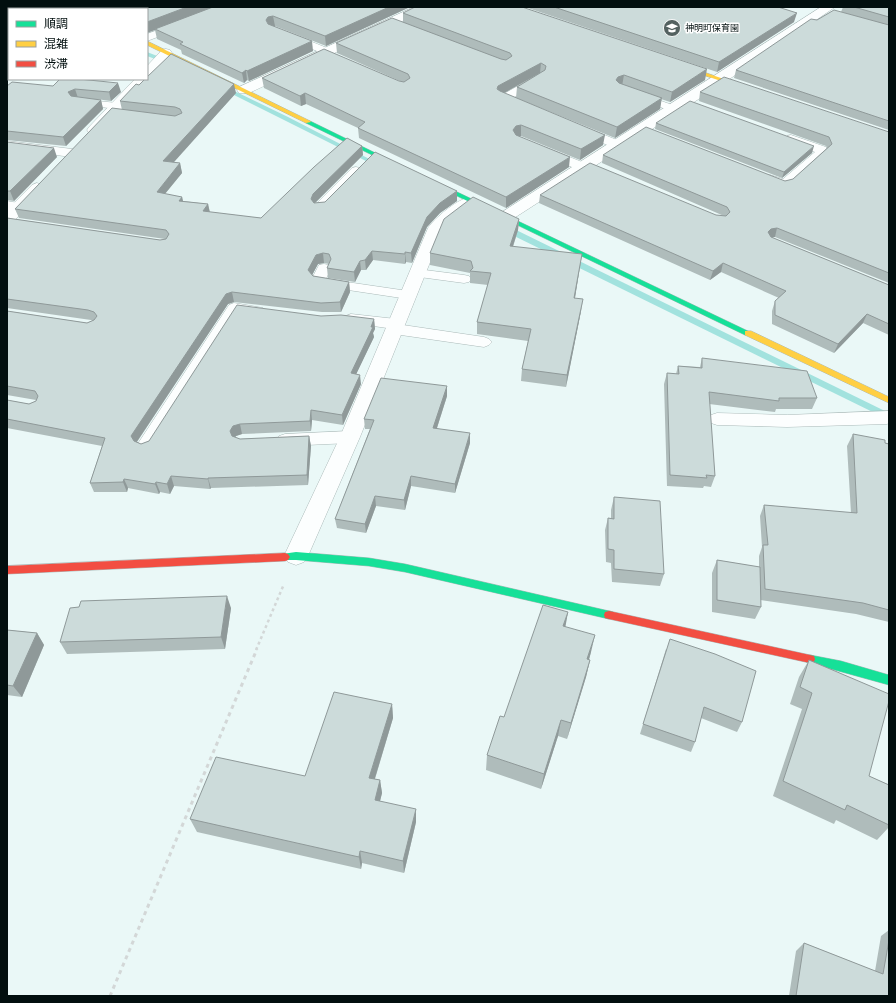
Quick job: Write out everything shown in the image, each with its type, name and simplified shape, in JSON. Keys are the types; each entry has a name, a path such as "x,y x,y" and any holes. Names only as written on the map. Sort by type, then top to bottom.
{"street":[{"path":"244,90 424,7"},
{"path":"505,217 720,79 830,11"},
{"path":"148,44 409,170"},
{"path":"148,73 166,53"},
{"path":"670,62 758,92"},
{"path":"61,164 118,112 141,80"},
{"path":"7,145 72,153"},
{"path":"423,177 889,400"},
{"path":"7,219 13,206 45,180"},
{"path":"296,556 350,437 436,228 471,200"},
{"path":"7,570 296,556 369,562 405,568 842,666 889,680"}],"lane":[{"path":"148,38 188,22"},
{"path":"390,22 404,28"},
{"path":"281,33 339,60"},
{"path":"532,110 504,98 539,77"},
{"path":"629,92 674,109"},
{"path":"686,101 701,107"},
{"path":"78,102 118,112"},
{"path":"568,124 618,145"},
{"path":"642,129 657,135"},
{"path":"760,176 785,184 822,152 822,150 777,134"},
{"path":"534,147 586,166 603,170"},
{"path":"320,208 374,153"},
{"path":"7,222 23,224"},
{"path":"324,268 318,280 320,282 408,295"},
{"path":"417,273 464,279"},
{"path":"145,446 234,308 270,313"},
{"path":"335,318 484,342"},
{"path":"717,419 787,421 889,417"},
{"path":"266,440 350,437"}],"path":[{"path":"110,996 296,556"}],"building":[{"path":"7,7 187,7 148,22 148,8 8,8 7,24"},
{"path":"213,7 389,7 325,36 273,16 268,17 266,20 268,24 312,41 242,73 180,44 183,42 155,29"},
{"path":"415,7 522,7 707,69 672,92 624,75 618,77 616,80 619,83 662,98 617,127 517,87 545,70 546,66 541,63 498,86 497,89 500,91 605,135 581,149 521,125 516,126 513,130 516,135 570,157 506,197 358,128 365,122 305,93 300,96 262,78 324,49 404,82 410,78 408,74 336,43 392,18 501,59 506,60 512,56 510,53 403,13"},
{"path":"554,7 778,7 797,13 719,62"},
{"path":"854,7 889,7 889,17"},
{"path":"834,10 889,25 889,121 736,70 811,19 817,20"},
{"path":"171,54 234,84 163,161 180,163 157,192 182,197 179,201 208,204 203,211 261,218 314,167 347,138 362,146 313,194 311,199 314,203 325,202 375,152 457,191 440,203 427,217 411,253 405,252 405,254 372,251 365,260 360,261 354,272 327,268 331,259 329,254 323,253 316,255 308,270 313,276 349,282 340,302 321,303 232,292 226,294 131,436 134,441 141,444 149,441 237,305 321,316 341,315 374,319 371,327 373,327 351,373 360,375 342,415 311,410 310,421 240,424 233,426 230,431 232,436 240,439 309,436 307,475 208,479 171,476 167,484 156,482 155,484 124,479 123,482 90,483 105,438 7,419 7,400 29,404 36,401 38,396 35,391 7,386 7,311 87,323 94,320 97,316 94,312 88,310 7,299 7,218 160,240 166,239 169,234 166,230 15,209 112,108 175,116 182,113 180,109 175,107 120,101 136,84 139,85 144,80 148,80 148,76"},
{"path":"724,77 889,132 889,273 777,228 771,229 768,232 771,237 889,285 889,324 867,314 838,344 775,315 775,301 786,291 723,263 713,271 540,195 590,163 716,215 726,216 730,212 727,207 603,155 646,127 785,181 793,179 832,144 829,137 700,92"},
{"path":"59,80 89,80 118,83 109,92 75,89 68,92 71,96 101,100 63,137 7,131 7,86 12,82 53,86"},
{"path":"690,101 814,146 784,172 656,123"},
{"path":"7,142 54,148 10,191 7,191"},
{"path":"473,197 519,219 510,246 582,254 574,298 583,299 567,375 522,369 531,329 477,322 491,273 470,271 473,268 471,261 430,253 444,219"},
{"path":"702,358 807,371 817,398 779,398 779,401 709,392 715,476 706,475 707,478 670,475 667,373 679,374 678,366 702,368"},
{"path":"381,378 447,386 433,428 470,433 455,484 411,476 404,500 375,496 365,524 335,519 374,420 364,419"},
{"path":"853,434 885,440 885,443 889,444 889,610 863,603 765,589 763,545 768,545 764,505 857,513"},
{"path":"614,497 660,501 664,574 614,569 614,550 608,549 608,518 614,519"},
{"path":"717,560 760,567 761,607 717,600"},
{"path":"227,596 221,637 60,642 70,608 79,607 81,601"},
{"path":"543,605 568,612 563,626 595,635 587,659 590,660 571,723 561,720 544,774 487,755 500,716 504,717"},
{"path":"7,630 37,633 13,686 7,685"},
{"path":"670,639 715,654 756,671 742,722 704,707 695,742 643,724"},
{"path":"809,660 889,694 889,701 869,776 889,785 889,825 847,805 845,810 783,781 812,693 800,687"},
{"path":"334,692 392,704 369,778 380,780 375,800 416,809 403,861 360,851 359,857 190,819 216,757 305,776"},
{"path":"889,940 889,996 796,996 804,943 883,974"}],"waterway":[{"path":"148,54 168,62"},
{"path":"224,88 378,165"},
{"path":"505,228 889,417"}],"traffic: fast":[{"path":"308,122 399,166"},
{"path":"430,181 748,333"},
{"path":"285,557 296,556 369,562 405,568 609,615"},
{"path":"810,659 889,680"}],"traffic: slow":[{"path":"148,43 308,122"},
{"path":"678,65 750,89"},
{"path":"748,333 889,400"}],"traffic: jam":[{"path":"7,570 285,557"},
{"path":"609,615 810,659"}],"place":[{"name":"神明町保育園","path":"672,28"}]}
